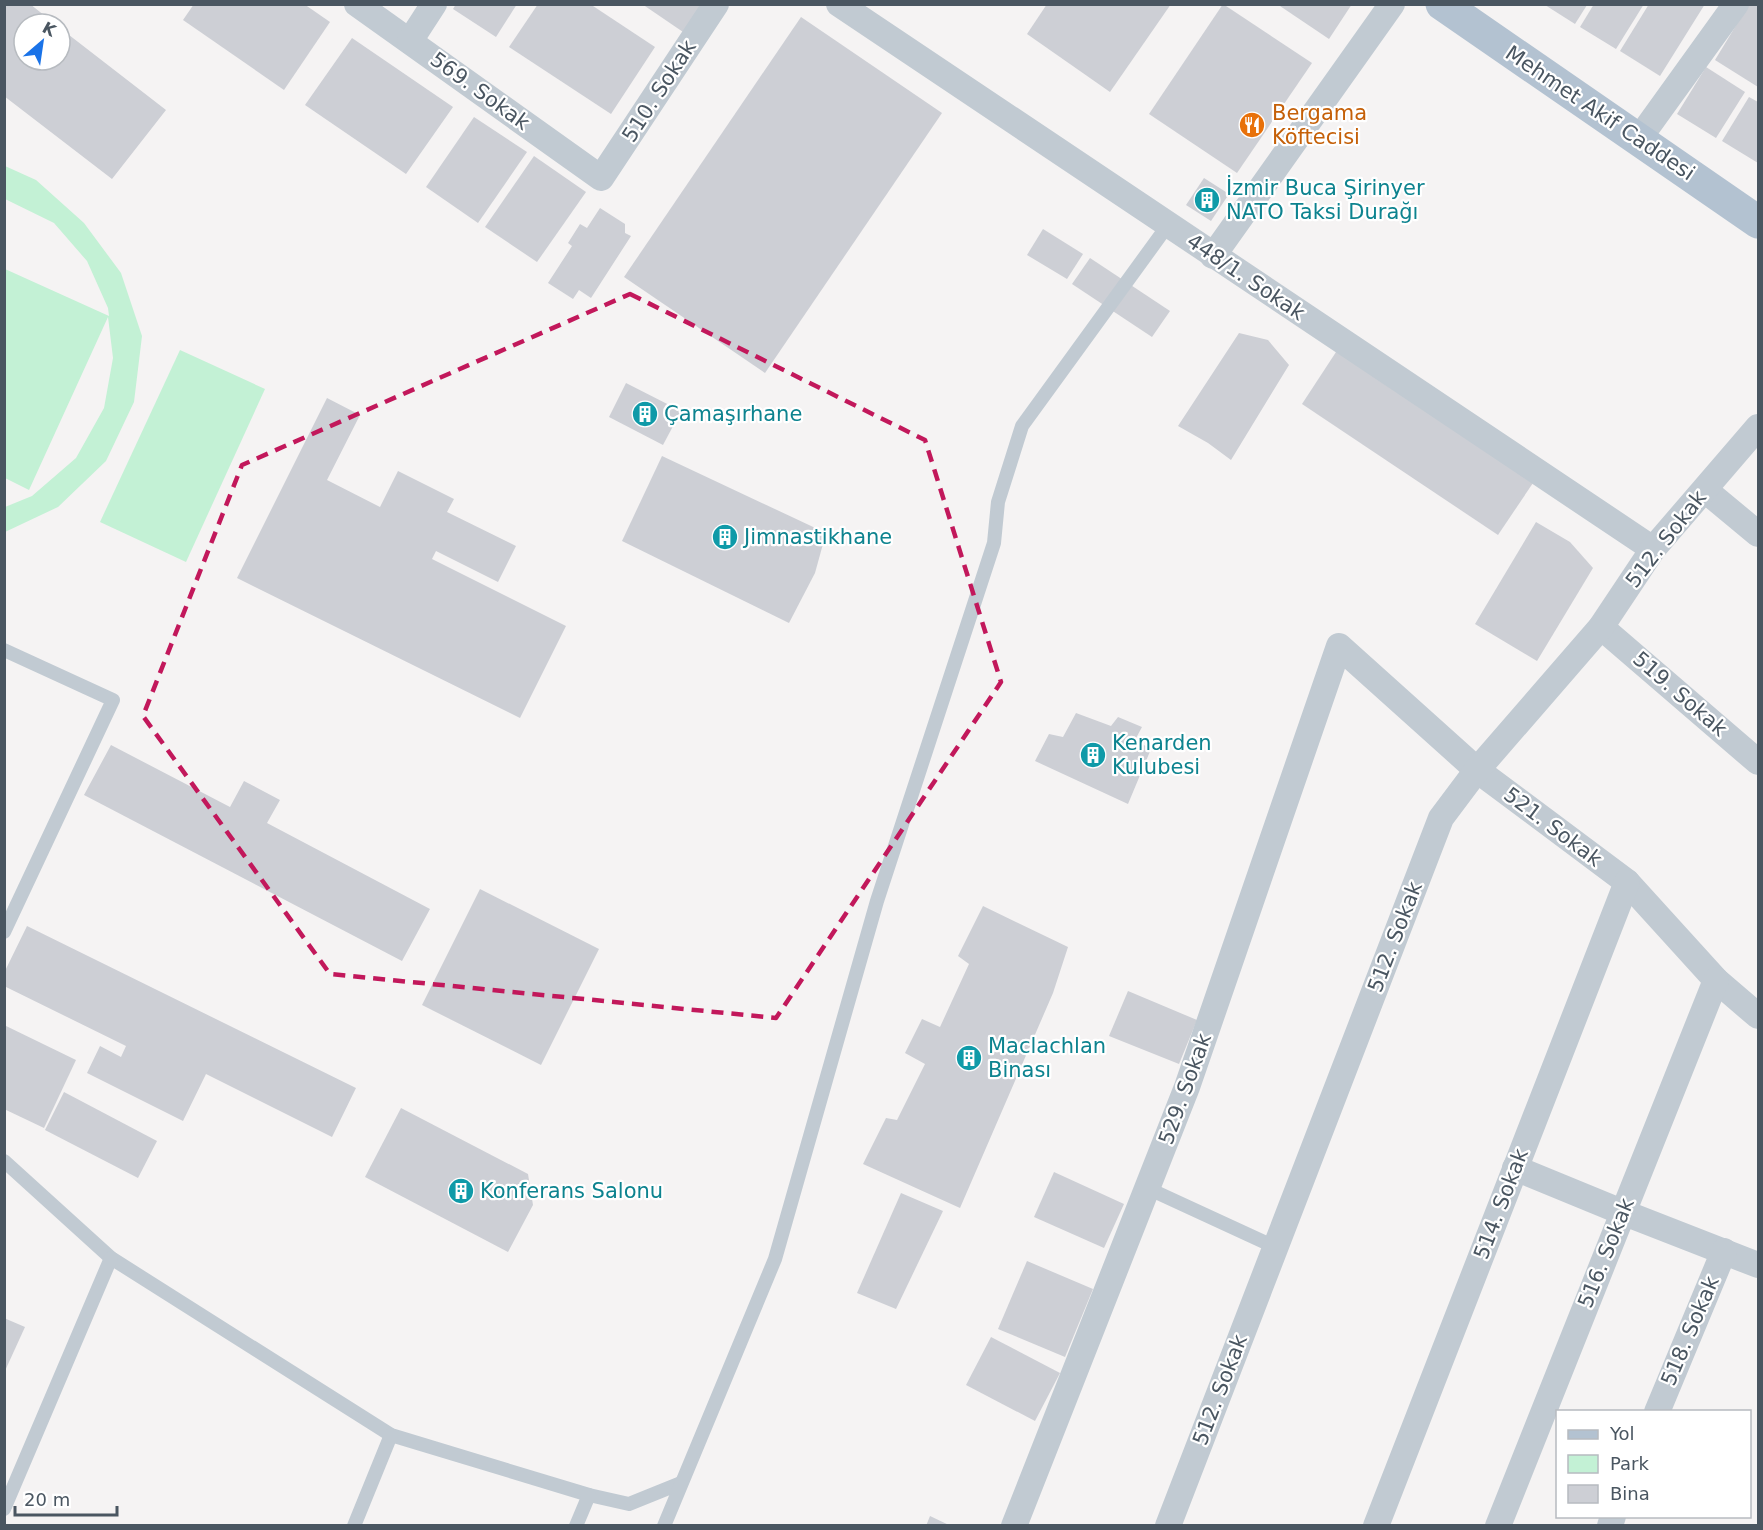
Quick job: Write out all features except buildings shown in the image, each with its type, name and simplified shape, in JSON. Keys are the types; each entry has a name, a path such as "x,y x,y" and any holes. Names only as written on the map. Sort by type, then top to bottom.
{"main road":[{"name":"Mehmet Akif Caddesi","path":"1442,4 1758,222"}],"street":[{"name":"569. Sokak","path":"357,4 602,178"},
{"path":"410,41 435,4"},
{"name":"510. Sokak","path":"602,178 716,4"},
{"name":"448/1. Sokak","path":"839,4 1653,549"},
{"path":"1213,256 1392,4"},
{"path":"1638,140 1736,4"},
{"name":"512. Sokak","path":"1168,1526 1441,818 1477,770 1601,627 1653,549 1758,427"},
{"path":"1705,490 1758,534"},
{"name":"519. Sokak","path":"1601,627 1758,762"},
{"name":"521. Sokak","path":"1339,646 1477,770 1627,882 1716,980 1758,1016"},
{"name":"529. Sokak","path":"1014,1526 1187,1087 1339,646"},
{"name":"514. Sokak","path":"1376,1526 1627,882"},
{"name":"516. Sokak","path":"1498,1526 1716,980"},
{"path":"1515,1168 1758,1265"},
{"name":"518. Sokak","path":"1658,1410 1724,1251"}],"lane":[{"path":"663,1526 776,1259 877,901 994,543 998,502 1022,426 1168,225"},
{"path":"4,650 113,700 4,932"},
{"path":"4,1161 111,1258 391,1436 588,1495 628,1504 681,1483"},
{"path":"1147,1188 1275,1247"},
{"path":"4,1509 111,1258"},
{"path":"354,1526 391,1436"},
{"path":"576,1526 588,1495"}],"highlighted area":[{"path":"630,294 925,440 1001,682 776,1018 330,974 143,716 242,465"}],"green space":[{"path":"5,166 36,180 84,223 121,273 142,336 134,402 106,461 58,507 5,532 5,507 32,496 76,458 104,408 113,358 108,317 29,490 5,478 5,269 109,316 108,308 87,261 54,223 5,199"},
{"path":"180,350 265,389 186,562 100,522"}],"place":[{"name":"Bergama Köftecisi","path":"1252,125"},
{"name":"İzmir Buca Şirinyer NATO Taksi Durağı","path":"1207,200"},
{"name":"Çamaşırhane","path":"645,414"},
{"name":"Jimnastikhane","path":"725,537"},
{"name":"Kenarden Kulubesi","path":"1093,755"},
{"name":"Maclachlan Binası","path":"969,1058"},
{"name":"Konferans Salonu","path":"461,1191"}]}
